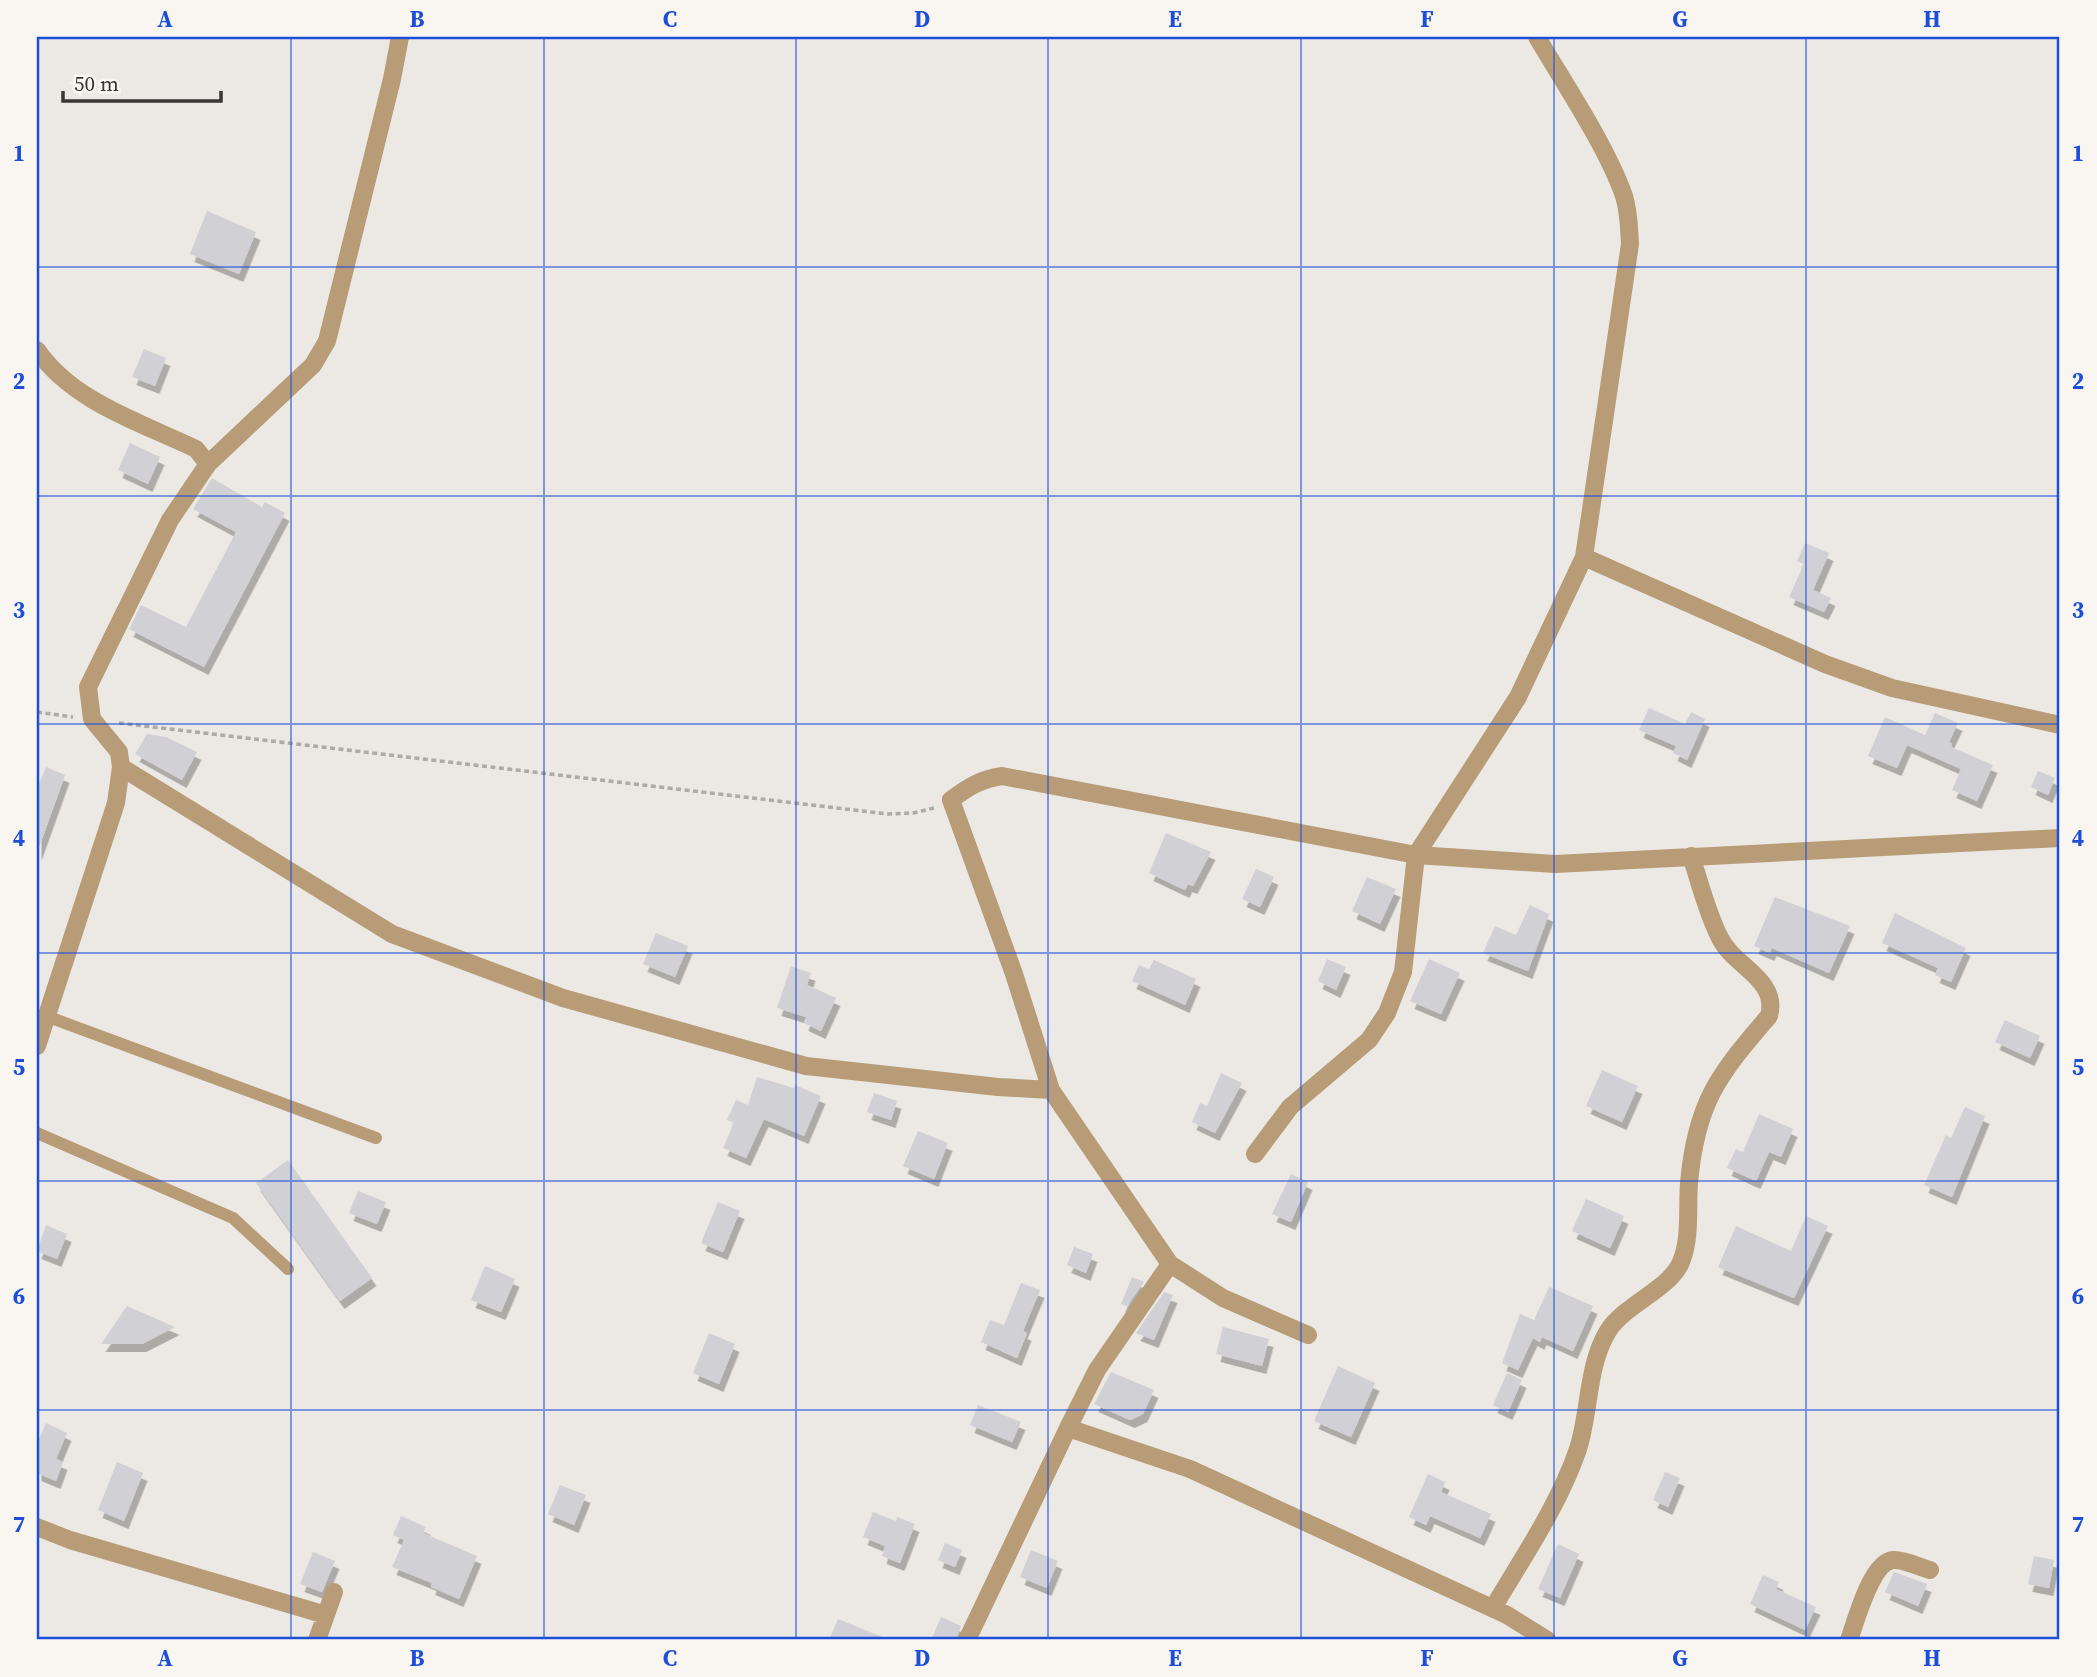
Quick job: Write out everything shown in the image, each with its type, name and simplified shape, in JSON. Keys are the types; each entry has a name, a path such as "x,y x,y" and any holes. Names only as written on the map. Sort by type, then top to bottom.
{"street":[{"path":"37,1046 116,803 121,767 119,752 92,719 88,687 170,520 208,464 313,365 327,341 400,37"},
{"path":"1255,1154 1290,1107 1369,1040 1387,1013 1403,972 1416,856 1518,697 1584,556 1630,244 1629,216 1608,162 1537,37"},
{"path":"37,350 50,370 73,390 196,449 208,464"},
{"path":"1584,556 1825,664 1892,688 2060,724"},
{"path":"121,767 392,934 563,998 806,1066 998,1087 1051,1090"},
{"path":"1308,1335 1223,1298 1170,1264 1051,1090 951,800 984,778 1002,776 1416,856 1555,864 2060,838"},
{"path":"1493,1608 1538,1532 1571,1468 1579,1446 1597,1362 1608,1330 1679,1267 1687,1228 1692,1146 1700,1115 1724,1069 1769,1016 1772,1005 1762,981 1731,954 1720,939 1691,856"},
{"path":"967,1640 1097,1370 1170,1264"},
{"path":"1068,1428 1190,1469 1493,1608 1547,1640"},
{"path":"37,1527 326,1615"},
{"path":"1849,1640 1875,1572 1885,1562 1898,1560 1930,1570"},
{"path":"317,1640 334,1592"}],"lane":[{"path":"46,1016 376,1138"},
{"path":"37,1133 233,1218 288,1269"}],"path":[{"path":"37,712 888,814 913,813 951,800"}],"building":[{"path":"207,211 256,232 239,274 190,254"},
{"path":"144,349 166,358 155,386 132,377"},
{"path":"130,443 160,457 148,484 118,470"},
{"path":"212,478 262,507 265,502 285,513 204,667 129,629 141,605 186,627 236,532 193,509"},
{"path":"1805,543 1829,553 1813,590 1831,598 1824,612 1789,597 1804,564 1797,561"},
{"path":"1649,708 1685,724 1691,712 1705,719 1687,760 1673,753 1676,746 1639,730"},
{"path":"1935,713 1958,723 1949,742 1951,747 1993,765 1977,801 1952,790 1961,769 1907,745 1897,768 1868,756 1885,717 1925,735"},
{"path":"147,734 166,737 197,752 182,780 135,754"},
{"path":"46,767 65,775 37,853 37,789"},
{"path":"2038,771 2055,778 2048,795 2031,787"},
{"path":"1166,833 1211,852 1193,886 1188,884 1185,890 1149,873"},
{"path":"1256,869 1274,877 1260,907 1242,899"},
{"path":"1367,877 1396,889 1380,924 1352,911"},
{"path":"1775,897 1850,926 1829,973 1772,948 1770,953 1754,946"},
{"path":"1530,905 1549,914 1528,971 1483,953 1495,926 1516,935"},
{"path":"1895,913 1966,948 1951,982 1935,975 1938,968 1882,943"},
{"path":"656,933 688,946 675,977 643,964"},
{"path":"1327,959 1346,967 1336,990 1318,981"},
{"path":"1429,959 1460,973 1441,1014 1410,1001"},
{"path":"1154,960 1196,979 1185,1005 1132,981 1139,965 1149,969"},
{"path":"791,966 811,973 807,985 836,998 821,1031 804,1023 806,1017 777,1008"},
{"path":"2005,1020 2040,1036 2030,1058 1995,1042"},
{"path":"1602,1070 1638,1086 1622,1122 1586,1106"},
{"path":"1221,1073 1242,1083 1215,1133 1192,1122 1200,1103 1207,1106"},
{"path":"757,1077 794,1088 795,1085 821,1096 804,1136 764,1119 746,1158 723,1148 734,1123 727,1120 736,1100 748,1105"},
{"path":"874,1093 897,1101 891,1120 867,1112"},
{"path":"1965,1107 1985,1116 1952,1197 1924,1185 1946,1135 1951,1138"},
{"path":"1759,1114 1793,1129 1781,1157 1769,1152 1756,1181 1727,1168 1736,1149 1743,1152"},
{"path":"918,1131 948,1143 934,1179 903,1166"},
{"path":"288,1160 372,1278 340,1301 256,1183"},
{"path":"1291,1174 1308,1182 1291,1222 1272,1214"},
{"path":"358,1191 386,1202 377,1224 349,1213"},
{"path":"1586,1199 1624,1216 1610,1248 1572,1231"},
{"path":"718,1202 740,1211 723,1252 701,1243"},
{"path":"1806,1216 1828,1226 1794,1298 1718,1267 1736,1226 1791,1251"},
{"path":"46,1225 67,1234 57,1259 37,1251"},
{"path":"1074,1247 1093,1254 1086,1273 1067,1265"},
{"path":"485,1266 515,1279 501,1312 471,1300"},
{"path":"1132,1277 1144,1282 1127,1306 1121,1304"},
{"path":"1021,1283 1040,1290 1023,1331 1027,1333 1017,1358 981,1342 990,1320 1004,1325"},
{"path":"1549,1287 1593,1306 1573,1351 1542,1337 1540,1342 1533,1338 1518,1370 1502,1363 1520,1314 1534,1320"},
{"path":"1164,1292 1173,1295 1154,1340 1136,1333"},
{"path":"127,1306 175,1327 142,1344 101,1344"},
{"path":"1223,1327 1269,1339 1262,1366 1216,1354"},
{"path":"709,1333 735,1344 719,1384 693,1373"},
{"path":"1338,1366 1375,1383 1351,1437 1314,1421"},
{"path":"1111,1372 1154,1390 1143,1414 1130,1420 1094,1404"},
{"path":"1507,1373 1522,1380 1508,1412 1493,1405"},
{"path":"978,1405 1021,1422 1012,1442 970,1425"},
{"path":"46,1423 67,1433 56,1459 63,1462 56,1481 37,1473 37,1444"},
{"path":"117,1462 143,1473 124,1521 98,1510"},
{"path":"1665,1472 1680,1478 1668,1507 1653,1500"},
{"path":"1428,1474 1445,1482 1441,1492 1491,1514 1480,1538 1430,1516 1426,1525 1409,1517"},
{"path":"560,1485 586,1495 574,1525 548,1514"},
{"path":"873,1512 896,1521 897,1517 915,1524 900,1563 882,1556 885,1546 863,1537"},
{"path":"401,1516 426,1527 423,1533 477,1556 459,1599 431,1587 432,1583 392,1567 404,1540 393,1535"},
{"path":"945,1543 962,1550 955,1567 938,1560"},
{"path":"1558,1544 1579,1554 1560,1598 1538,1589"},
{"path":"1031,1550 1058,1561 1047,1588 1020,1577"},
{"path":"313,1552 335,1561 322,1592 300,1584"},
{"path":"2034,1556 2054,1560 2049,1588 2028,1584"},
{"path":"1894,1572 1927,1584 1918,1606 1885,1592"},
{"path":"1763,1575 1779,1582 1776,1589 1816,1607 1805,1630 1750,1604"},
{"path":"941,1617 961,1626 956,1640 931,1640"},
{"path":"838,1619 890,1640 829,1640"}]}
